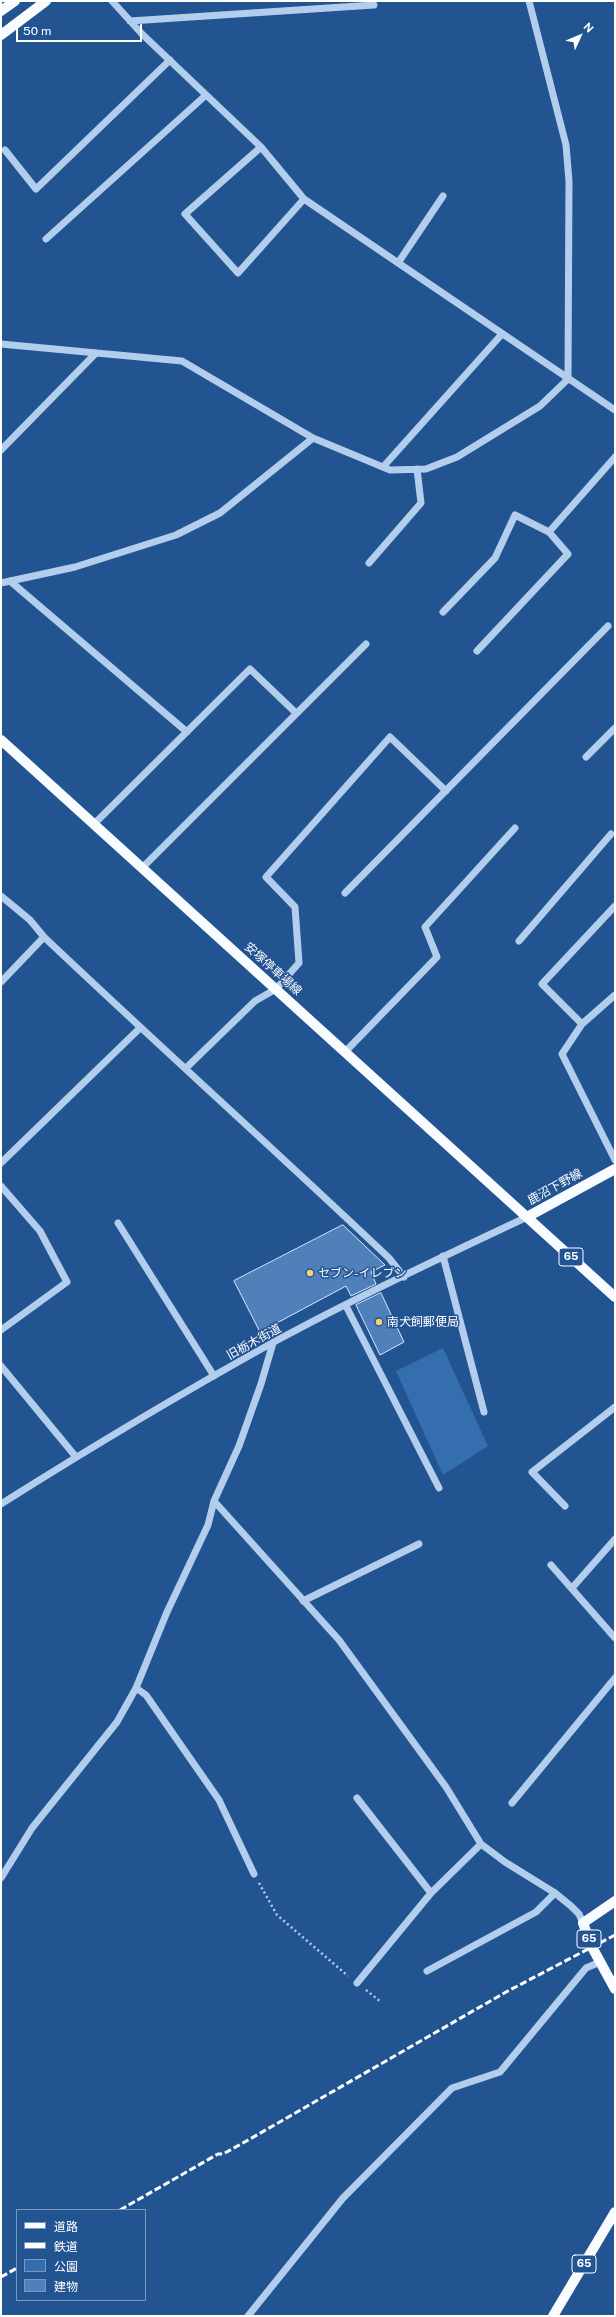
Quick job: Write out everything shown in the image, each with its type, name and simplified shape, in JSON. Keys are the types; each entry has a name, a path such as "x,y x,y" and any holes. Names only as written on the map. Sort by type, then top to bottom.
{"main road":[{"path":"1,11 15,1"},
{"path":"1,35 46,1"},
{"name":"安塚停車場線","path":"1,740 527,1217"},
{"name":"鹿沼下野線","path":"615,1168 527,1217 615,1297"},
{"name":"65","path":"615,1901 583,1923 585,1931 600,1962 611,1973 615,1988"},
{"name":"65","path":"553,2316 615,2212"}],"street":[{"path":"112,1 130,21 261,147 304,199 615,410"},
{"path":"1,344 182,361 313,438 390,470 426,469 457,457 540,406 568,379 568,167 566,146 529,1"},
{"path":"130,21 374,5"},
{"path":"5,150 36,189 170,60"},
{"path":"46,239 206,95"},
{"path":"261,147 185,214 238,273 304,199"},
{"path":"398,263 443,196"},
{"path":"383,467 502,334"},
{"path":"1,450 96,353"},
{"path":"1,583 75,567 176,535 220,513 313,438"},
{"path":"549,532 615,457"},
{"path":"369,563 421,504 417,469"},
{"path":"443,612 495,558 516,515 549,532 568,554 477,651"},
{"path":"10,581 187,732"},
{"path":"345,893 608,626"},
{"path":"142,868 366,644"},
{"path":"94,824 250,669 296,713"},
{"path":"586,757 615,728"},
{"path":"186,1068 255,1001 276,989 299,963 295,907 266,877 390,738 446,791"},
{"path":"345,1052 438,957 424,926 515,828"},
{"path":"520,941 614,834"},
{"path":"1,896 30,920 44,937 140,1028 186,1068 383,1253 404,1277"},
{"path":"582,1024 542,984 615,906"},
{"path":"1,982 44,937"},
{"path":"615,995 582,1024 562,1054 615,1160"},
{"path":"1,1163 140,1028"},
{"path":"1,1186 40,1231 67,1282 1,1330"},
{"name":"旧栃木街道","path":"1,1504 76,1457 273,1343 443,1256 527,1217"},
{"path":"118,1223 214,1376"},
{"path":"443,1256 484,1412"},
{"path":"346,1306 439,1488"},
{"path":"1,1878 32,1828 117,1722 136,1688 167,1612 208,1526 214,1501 239,1446 261,1384 273,1343"},
{"path":"1,1366 76,1457"},
{"path":"565,1506 532,1472 615,1407"},
{"path":"214,1501 339,1640 446,1787 481,1844 505,1862 555,1893 579,1914 583,1923"},
{"path":"572,1588 615,1539"},
{"path":"303,1601 419,1544"},
{"path":"551,1565 615,1638"},
{"path":"512,1803 615,1678"},
{"path":"136,1688 146,1695 219,1800 254,1874"},
{"path":"357,1798 431,1893"},
{"path":"357,1983 431,1893 481,1844"},
{"path":"427,1971 536,1912 555,1893"},
{"path":"248,2316 343,2198 452,2088 500,2072 586,1968 600,1962"}],"path":[{"path":"254,1874 277,1916 381,2002"}],"green space":[{"path":"443,1348 488,1446 443,1475 396,1371"}],"building":[{"name":"セブン-イレブン","path":"343,1225 385,1265 371,1272 376,1284 351,1296 346,1286 260,1332 234,1281"},
{"name":"南犬飼郵便局","path":"381,1293 404,1342 380,1355 356,1305"}],"railway":[{"path":"122,2209 218,2154 223,2154 250,2139 506,1992 615,1935"},
{"path":"1,2277 16,2269"}],"place":[{"name":"セブン-イレブン","path":"310,1273"},
{"name":"南犬飼郵便局","path":"379,1322"}]}
